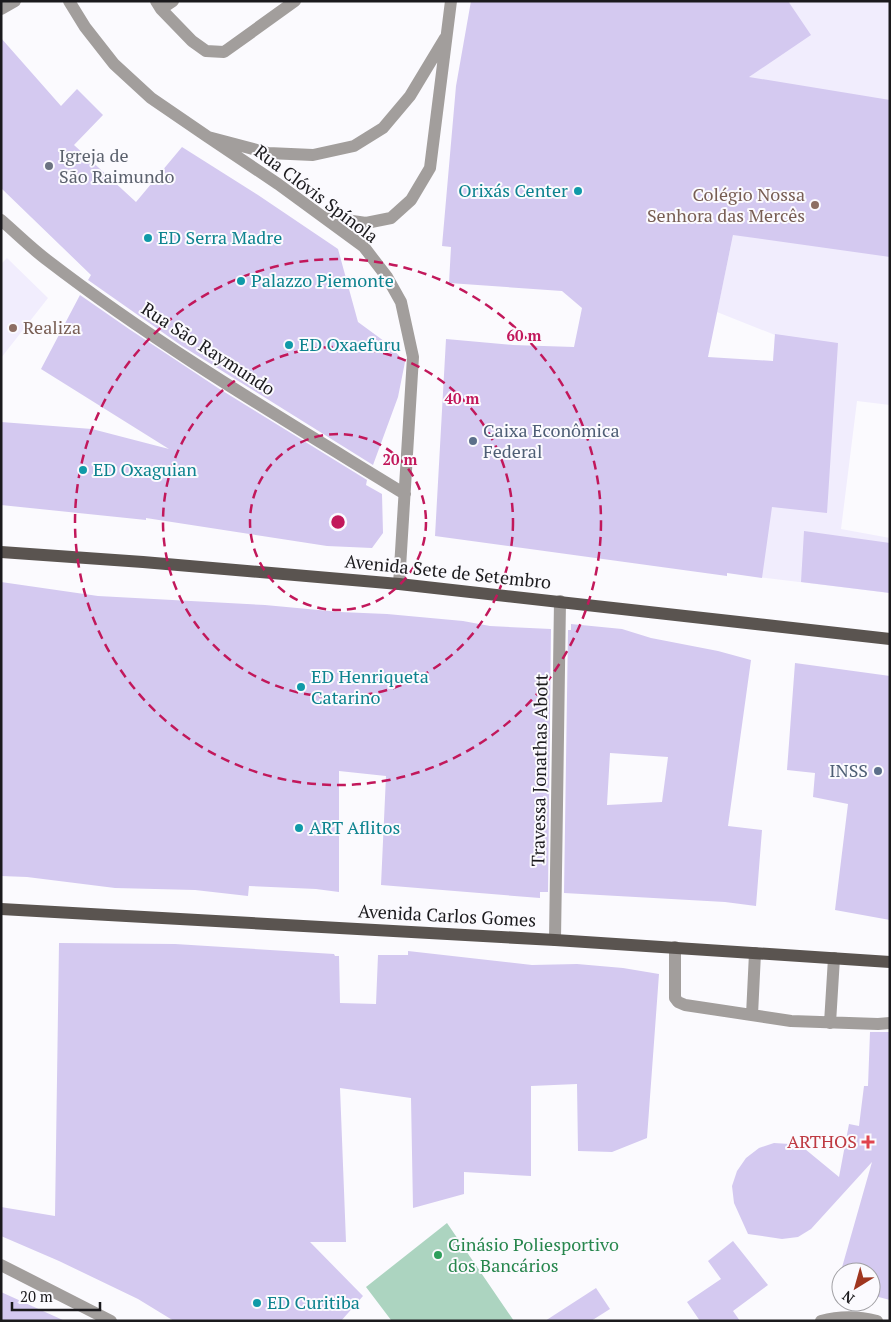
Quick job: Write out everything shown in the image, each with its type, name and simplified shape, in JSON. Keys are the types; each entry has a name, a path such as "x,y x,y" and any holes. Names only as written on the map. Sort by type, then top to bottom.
{"main road":[{"name":"Avenida Sete de Setembro","path":"1,552 399,584 890,639"},
{"name":"Avenida Carlos Gomes","path":"1,909 555,940 890,962"}],"street":[{"path":"1,9 15,1"},
{"name":"Rua Clóvis Spínola","path":"69,1 85,28 114,64 151,98 278,184 364,247 387,277 401,302 413,357 399,584"},
{"path":"173,1 159,5 192,41 206,51 224,52 295,1"},
{"path":"323,217 366,223 391,218 411,200 430,168 450,1"},
{"path":"208,137 268,153 313,155 354,146 383,128 410,96 445,38"},
{"name":"Rua São Raymundo","path":"1,220 46,259 137,326 201,368 405,494"},
{"name":"Travessa Jonathas Abott","path":"555,940 560,601"},
{"path":"675,948 675,998 684,1005 791,1021 890,1023"},
{"path":"752,1015 755,953"},
{"path":"830,1023 834,958"},
{"path":"1,1265 111,1321"},
{"path":"821,1321 835,1318 865,1318 877,1321"}],"shaded area":[{"name":"Colégio Nossa Senhora das Mercês","path":"701,1 890,1 890,405 857,401 841,529 890,538 890,593 758,577 775,335 717,312 762,97"},
{"name":"Realiza","path":"7,258 48,298 1,358 1,264"}],"green space":[{"name":"Ginásio Poliesportivo dos Bancários","path":"447,1223 514,1321 390,1321 366,1287"}],"building":[{"path":"471,1 788,1 811,35 749,77 890,100 890,257 733,235 708,357 773,361 775,334 838,343 827,513 772,507 762,578 727,573 727,576 435,536 446,339 513,345 574,347 582,308 562,291 449,283 451,247 442,246 456,86"},
{"path":"1,38 61,106 77,89 103,115 74,145 136,202 182,147 338,249 358,322 388,344 405,362 398,397 373,465 182,346 88,280 91,275 1,188"},
{"path":"80,295 218,388 367,480 366,485 382,494 383,533 372,548 327,546 146,518 146,520 1,505 1,422 92,429 169,449 41,369"},
{"path":"804,531 890,543 890,593 801,582"},
{"path":"1,582 98,596 265,605 463,621 490,626 551,629 548,892 540,892 540,898 381,885 386,776 339,771 339,892 249,886 248,896 195,890 115,888 27,877 1,876"},
{"path":"571,624 622,629 651,638 718,651 751,660 728,826 762,830 756,906 725,902 564,893 568,630 571,630","holes":["610,753 668,757 662,802 607,805"]},
{"path":"795,663 890,676 890,920 835,910 848,804 813,797 815,773 787,770"},
{"path":"59,943 175,944 334,954 339,956 340,1003 376,1004 378,955 408,955 408,951 532,965 577,964 623,968 659,974 647,1138 612,1152 578,1151 577,1084 531,1086 531,1176 464,1172 464,1194 413,1208 411,1098 340,1088 346,1242 310,1242 363,1296 341,1321 174,1321 138,1299 59,1261 1,1236 1,1207 55,1216"},
{"path":"870,1032 890,1032 890,1300 881,1298 881,1262 844,1262 872,1162 811,1229 798,1237 782,1239 748,1234 734,1203 732,1186 737,1171 746,1158 759,1148 774,1143 790,1144 805,1149 839,1177 849,1124 859,1126 864,1086 868,1086"},
{"path":"733,1241 768,1285 733,1311 740,1321 700,1321 687,1302 721,1279 708,1261"},
{"path":"596,1288 610,1309 591,1321 545,1321"},
{"path":"1,1292 65,1321 1,1321"}],"place":[{"name":"Igreja de São Raimundo","path":"49,166"},
{"name":"Orixás Center","path":"578,191"},
{"name":"Colégio Nossa Senhora das Mercês","path":"815,205"},
{"name":"ED Serra Madre","path":"148,238"},
{"name":"Palazzo Piemonte","path":"241,281"},
{"name":"Realiza","path":"13,328"},
{"name":"ED Oxaefuru","path":"289,345"},
{"name":"Caixa Econômica Federal","path":"473,441"},
{"name":"ED Oxaguian","path":"83,470"},
{"name":"ED Henriqueta Catarino","path":"301,687"},
{"name":"INSS","path":"878,771"},
{"name":"ART Aflitos","path":"299,828"},
{"name":"ARTHOS","path":"868,1142"},
{"name":"Ginásio Poliesportivo dos Bancários","path":"438,1255"},
{"name":"ED Curitiba","path":"257,1303"}]}
